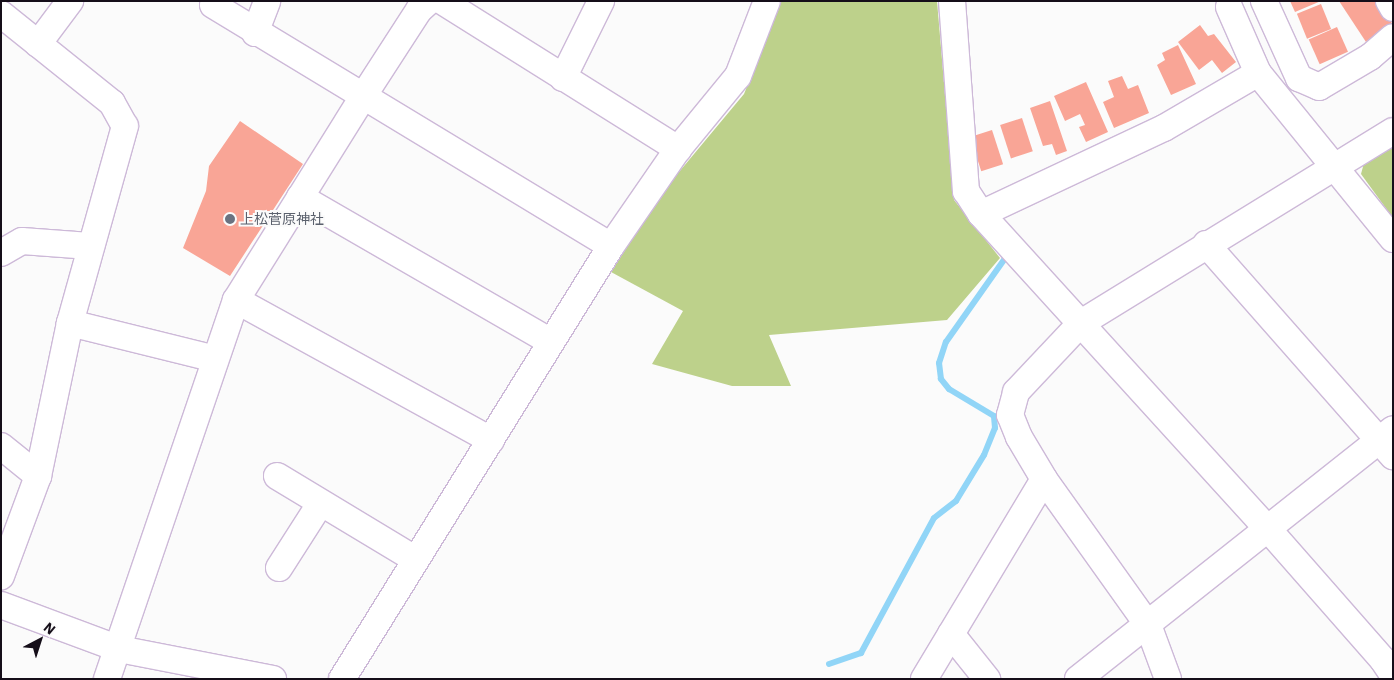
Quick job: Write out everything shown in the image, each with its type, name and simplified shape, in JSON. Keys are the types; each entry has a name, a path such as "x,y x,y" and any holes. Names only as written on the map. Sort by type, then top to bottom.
{"street":[{"path":"38,44 70,1"},
{"path":"255,33 267,1"},
{"path":"107,679 119,649 236,300 362,98 419,10 429,1"},
{"path":"442,1 678,149"},
{"path":"563,78 601,1"},
{"path":"351,675 416,560 491,440 549,341 611,246 678,149 738,76 767,1"},
{"path":"952,1 966,191 980,214 1268,529 1383,660 1393,675"},
{"path":"1264,1 1299,78 1319,87 1370,57 1393,37"},
{"path":"1389,1 1393,8"},
{"path":"213,5 255,33 362,98 611,246"},
{"path":"1229,7 1258,73 1393,239"},
{"path":"1,14 112,103 125,126 70,323 38,476 1,576"},
{"path":"980,214 1164,128 1258,73"},
{"path":"1276,95 1299,78"},
{"path":"1168,679 1148,625 1044,479 1019,437 1010,415 1016,392 1081,323 1334,165 1393,132"},
{"path":"300,197 549,341"},
{"path":"1,253 22,241 90,246"},
{"path":"1078,679 1268,529 1388,441 1206,244"},
{"path":"236,300 491,440"},
{"path":"70,323 215,359"},
{"path":"1,446 38,476"},
{"path":"277,476 320,504 416,560"},
{"path":"924,679 1044,479"},
{"path":"279,568 320,504"},
{"path":"1,605 119,649 273,679"},
{"path":"951,634 987,679"}],"green space":[{"path":"781,1 937,1 954,200 1000,258 947,320 769,335 791,386 732,386 652,364 683,311 611,272 664,190 744,94"},
{"path":"1393,143 1393,218 1361,174 1364,163"}],"building":[{"path":"1290,1 1321,1 1295,12"},
{"path":"1339,1 1378,1 1393,25 1366,42"},
{"path":"1321,4 1331,29 1307,39 1297,14"},
{"path":"1200,25 1208,36 1214,34 1236,62 1222,73 1212,60 1199,70 1178,42"},
{"path":"1337,27 1348,52 1320,64 1309,40"},
{"path":"1178,45 1196,84 1171,95 1157,65 1165,60 1162,53"},
{"path":"1122,76 1128,89 1138,85 1149,113 1114,128 1103,102 1114,97 1108,81"},
{"path":"1086,82 1108,132 1086,142 1079,127 1085,125 1080,114 1065,121 1054,96"},
{"path":"1050,101 1067,151 1056,155 1052,144 1043,146 1030,108"},
{"path":"1022,118 1033,151 1011,158 1000,125"},
{"name":"上松菅原神社","path":"240,121 303,164 230,276 183,248 206,191 209,166"},
{"path":"992,130 1003,164 981,171 970,137"}],"waterway":[{"path":"829,664 861,653 934,518 956,501 984,455 995,428 994,416 949,389 941,379 939,363 946,342 1006,257 1003,254"}],"place":[{"name":"上松菅原神社","path":"230,219"}]}
